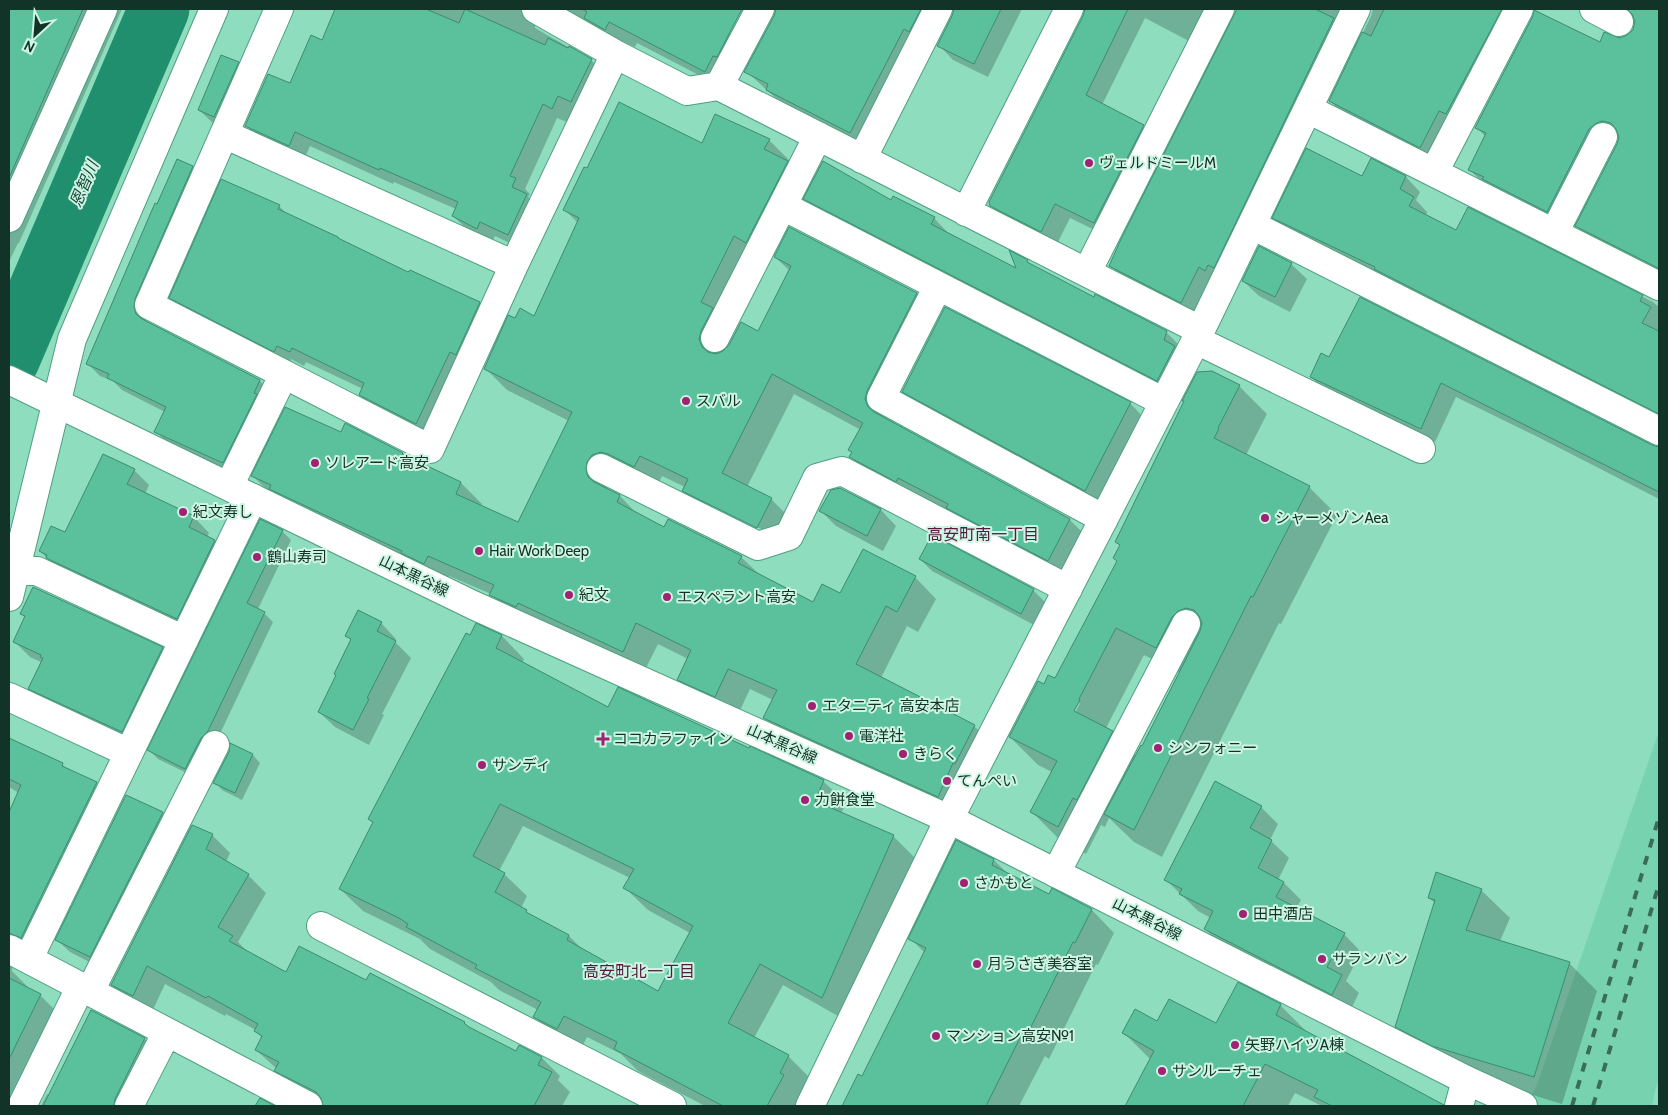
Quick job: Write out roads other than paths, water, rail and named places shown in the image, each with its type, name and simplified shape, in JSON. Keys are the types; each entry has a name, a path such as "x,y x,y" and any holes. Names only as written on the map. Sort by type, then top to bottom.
{"street":[{"path":"9,218 103,9"},
{"path":"9,597 46,398 214,9"},
{"path":"279,9 150,304 430,449 514,265 615,54"},
{"path":"719,86 760,9"},
{"path":"862,159 938,9"},
{"path":"966,212 1069,9"},
{"path":"1086,272 1220,9"},
{"path":"810,1106 949,819 1198,335 1356,9"},
{"path":"1434,172 1519,9"},
{"path":"1594,9 1620,22"},
{"path":"548,12 615,54 688,91 719,86 1086,272 1198,335 1421,449"},
{"path":"1308,109 1659,286"},
{"path":"224,134 514,265"},
{"path":"716,338 818,136"},
{"path":"1554,233 1603,137"},
{"path":"782,206 1164,402"},
{"path":"1252,225 1659,431"},
{"path":"938,286 881,398 1104,519"},
{"path":"284,374 184,640 129,753 19,953 308,1106"},
{"name":"山本黒谷線","path":"9,380 473,605 949,819 1466,1080 1523,1106"},
{"path":"601,468 758,546 789,536 817,478 842,471 1068,588"},
{"path":"15,570 37,571 184,640"},
{"path":"1056,873 1186,624"},
{"path":"9,697 129,753"},
{"path":"22,1106 215,745"},
{"path":"321,926 672,1106"},
{"path":"129,1106 167,1032"},
{"path":"1460,1106 1466,1080"}],"waterway":[{"name":"恩智川","path":"9,360 159,9"}],"railway":[{"path":"1572,1106 1659,817"},
{"path":"1593,1106 1659,884"}],"place":[{"name":"ヴェルドミールM","path":"1089,163"},
{"name":"スバル","path":"686,401"},
{"name":"ソレアード高安","path":"315,463"},
{"name":"紀文寿し","path":"183,512"},
{"name":"シャーメゾンAea","path":"1265,518"},
{"name":"Hair Work Deep","path":"479,551"},
{"name":"鶴山寿司","path":"257,557"},
{"name":"紀文","path":"569,595"},
{"name":"エスペラント高安","path":"667,597"},
{"name":"エタニティ 高安本店","path":"812,706"},
{"name":"電洋社","path":"849,736"},
{"name":"ココカラファイン","path":"603,739"},
{"name":"シンフォニー","path":"1158,748"},
{"name":"きらく","path":"903,754"},
{"name":"サンディ","path":"482,765"},
{"name":"てんぺい","path":"947,781"},
{"name":"力餅食堂","path":"805,800"},
{"name":"さかもと","path":"964,883"},
{"name":"田中酒店","path":"1243,914"},
{"name":"サランバン","path":"1322,959"},
{"name":"月うさぎ美容室","path":"977,964"},
{"name":"マンション高安№1","path":"936,1036"},
{"name":"矢野ハイツA棟","path":"1235,1045"},
{"name":"サンルーチェ","path":"1162,1071"}],"district":[{"name":"高安町南一丁目","path":"983,534"},
{"name":"高安町北一丁目","path":"639,971"}]}
